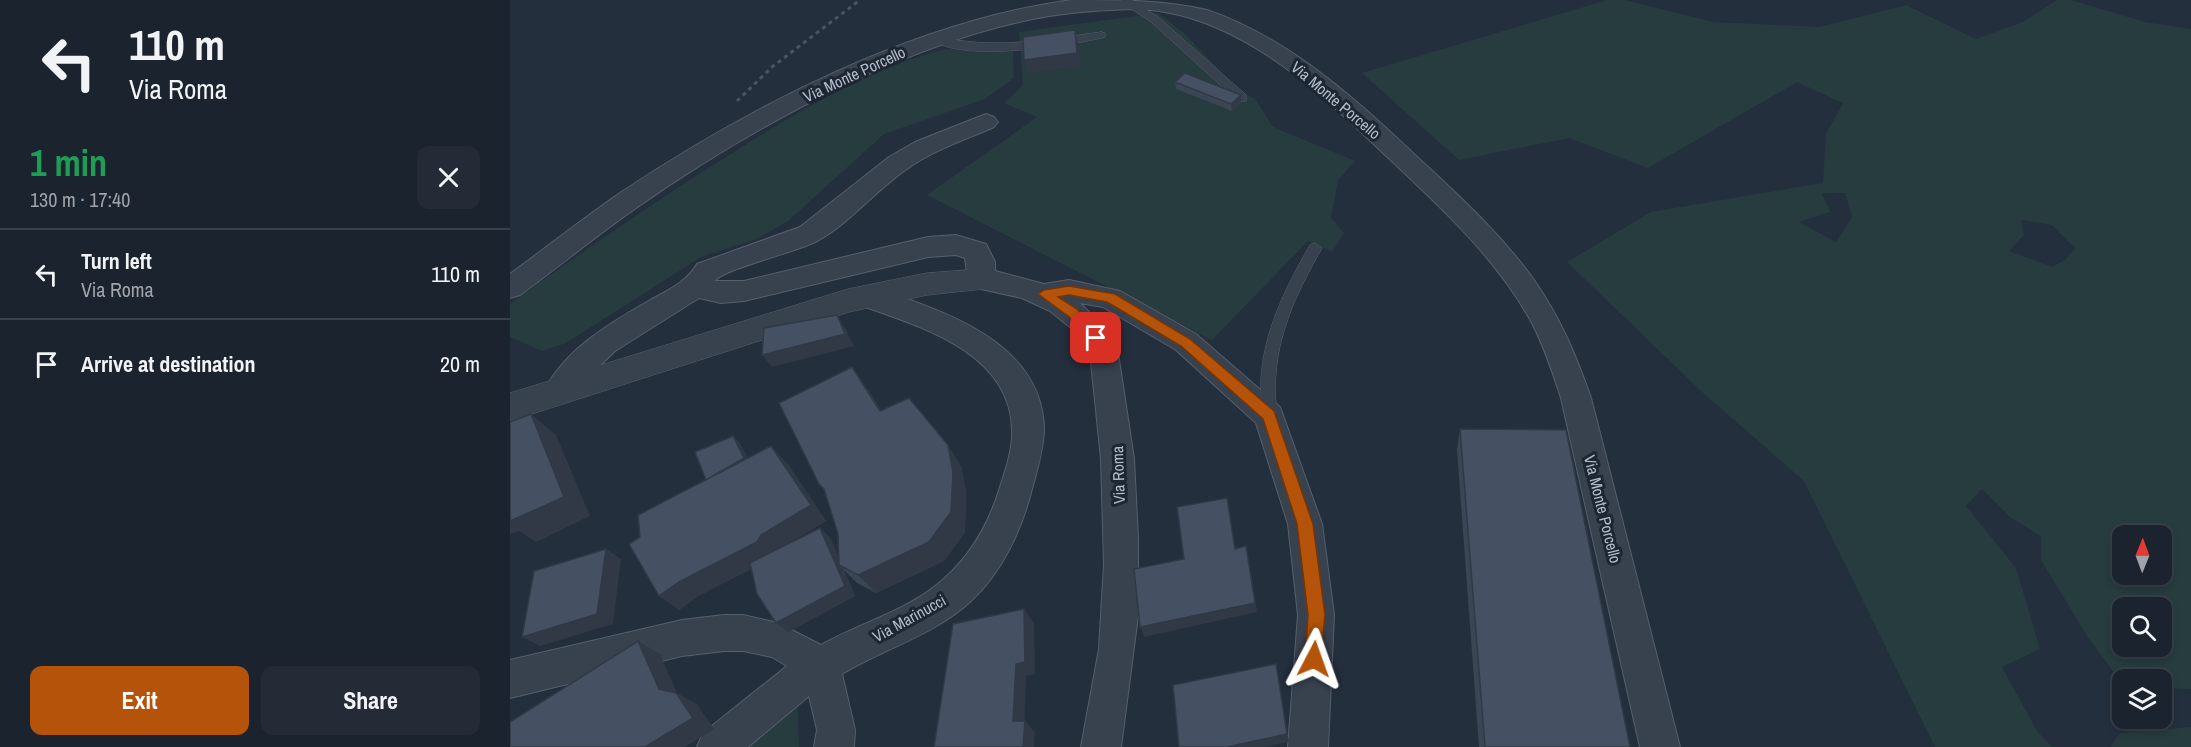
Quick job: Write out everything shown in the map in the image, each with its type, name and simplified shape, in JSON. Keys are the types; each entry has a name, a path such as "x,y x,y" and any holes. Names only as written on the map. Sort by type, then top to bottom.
{"street":[{"name":"Via Monte Porcello","path":"510,288 609,214 664,177 828,84 936,39 1040,9 1074,3 1126,0 1163,5 1216,20 1254,38 1288,59 1331,92 1382,138 1491,244 1517,275 1547,322 1569,374 1660,747"},
{"path":"559,391 579,366 603,344 699,285 706,271 773,249 809,234 898,163 924,148 986,122"},
{"path":"510,406 769,324 867,297 927,284 982,280 981,262 976,251 964,246 946,244 744,291 717,293 706,291 699,285"},
{"name":"Via Roma","path":"982,280 1013,284 1044,294 1083,321 1101,347 1107,367 1119,459 1120,618 1101,747"},
{"path":"1044,294 1069,290 1110,298 1186,342 1269,416 1305,524 1316,615 1308,747"},
{"name":"Via Marinucci","path":"717,747 821,665 914,619 958,590 969,580 994,543 1011,504 1027,436 1024,405 1014,383 980,345 940,323 867,297"},
{"path":"510,679 682,638 743,633 778,641 821,665 836,730 834,747"}],"lane":[{"path":"1126,0 1154,19 1242,98"},
{"path":"936,39 965,45 1001,46 1101,36"},
{"path":"1269,416 1268,374 1274,339 1292,289 1315,248"}],"path":[{"path":"731,106 772,67 860,0"}],"green space":[{"path":"1607,0 1625,0 1714,22 1819,27 1906,5 1976,39 2023,22 2057,0 2071,0 2145,22 2191,29 2191,689 2172,688 2172,669 2112,670 2087,636 2041,560 2041,536 2010,517 1982,489 1966,506 2016,568 2040,649 2002,667 2037,731 2052,747 1935,747 1804,481 1701,391 1567,262 1651,212 1823,183 1826,134 1843,103 1797,82 1648,168 1569,138 1459,160 1362,73","holes":["1822,193 1845,193 1852,217 1836,242 1799,222 1830,212","2021,220 2052,225 2075,248 2065,260 2052,267 2009,251 2024,235"]},
{"path":"1158,13 1184,33 1238,90 1255,99 1273,127 1355,161 1338,180 1331,218 1344,233 1332,252 1308,241 1212,340 927,195 1037,117 1004,103 1023,85 1019,32"},
{"path":"946,49 1013,51 1014,78 985,99 884,134 788,221 757,239 701,257 566,343 542,351 510,337 510,304 673,191 780,123 833,93 888,68"},
{"path":"797,698 799,747 733,747"},
{"path":"2191,727 2191,747 2110,747 2120,733"}],"building":[{"path":"1075,30 1077,53 1024,60 1023,37"},
{"path":"1185,73 1241,95 1231,104 1175,82"},
{"path":"837,315 845,334 762,355 764,328"},
{"path":"852,367 880,411 909,398 948,445 953,472 951,512 929,542 858,575 839,565 838,534 824,489 819,484 779,403"},
{"path":"531,414 564,497 510,521 510,422"},
{"path":"1460,429 1566,430 1630,747 1485,747"},
{"path":"733,436 744,458 706,480 695,452"},
{"path":"771,446 811,505 761,535 757,542 679,582 659,596 629,544 640,537 638,515"},
{"path":"1227,498 1235,549 1246,546 1255,603 1140,627 1134,569 1184,559 1177,507"},
{"path":"820,528 845,586 776,623 757,594 750,563"},
{"path":"606,549 597,614 522,637 534,571"},
{"path":"1024,609 1025,662 1016,664 1013,721 1025,721 1023,747 934,747 953,624"},
{"path":"638,641 659,689 676,693 693,718 645,747 510,747 510,722"},
{"path":"1276,664 1287,734 1227,747 1179,747 1173,685"}],"route":[{"path":"1096,338 1073,312 1044,294 1069,290 1110,298 1186,342 1269,416 1305,524 1316,615 1314,659"}]}
